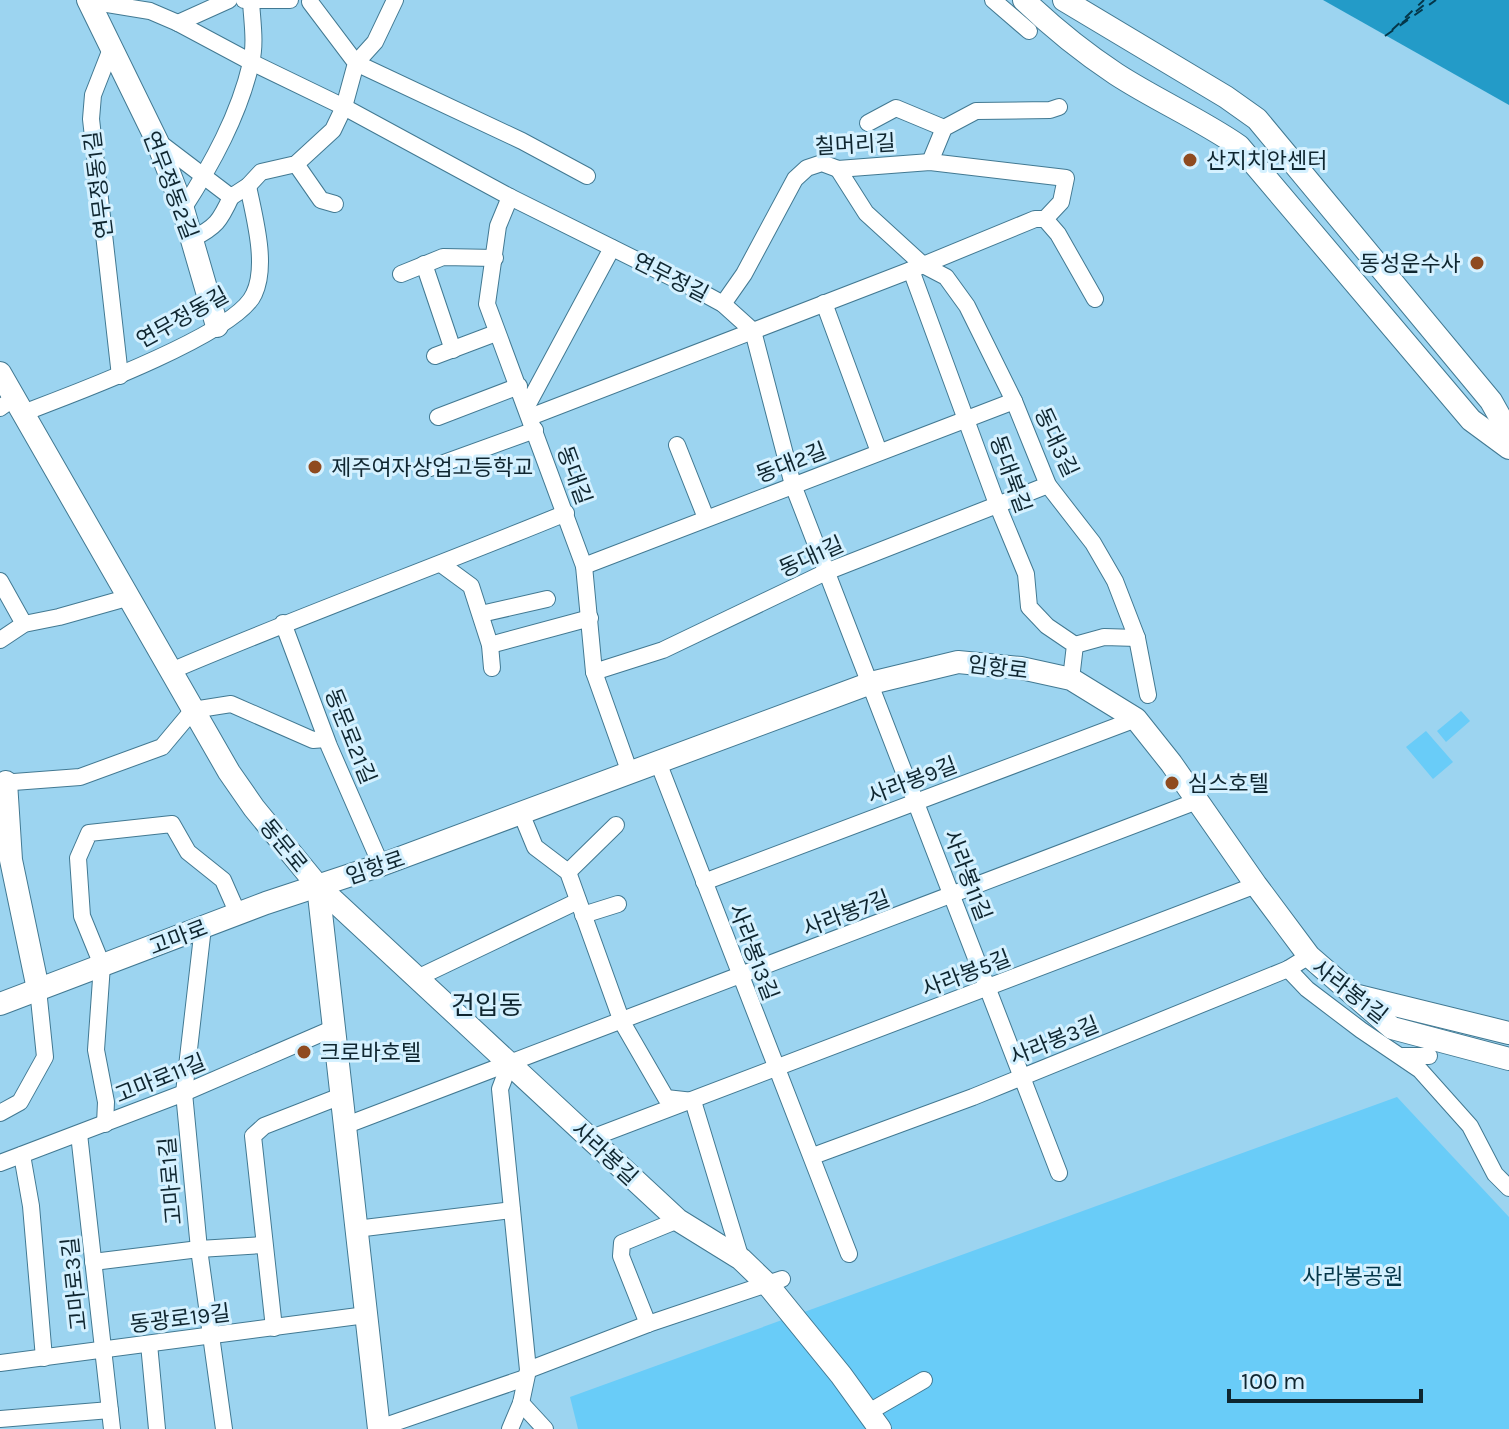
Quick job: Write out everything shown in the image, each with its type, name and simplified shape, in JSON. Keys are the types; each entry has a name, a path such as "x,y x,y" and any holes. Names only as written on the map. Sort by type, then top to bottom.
{"main road":[{"path":"89,0 111,49"},
{"path":"1024,0 1049,25 1117,74 1239,146 1471,420 1509,448"},
{"path":"1064,0 1226,97 1257,119 1491,401 1509,433"},
{"name":"연무정동2길","path":"111,49 157,141 183,209 217,326"},
{"name":"동문로","path":"0,373 12,406 130,597 193,710 246,796 318,886 379,1428"},
{"name":"임항로","path":"318,886 871,683 958,662 1021,668 1071,679 1136,719 1309,956 1392,1028 1509,1059"},
{"path":"3,783 6,860 38,989"},
{"name":"고마로","path":"0,1004 318,886"},
{"name":"사라봉길","path":"318,886 678,1220 775,1282 874,1420"},
{"name":"임항로","path":"1353,994 1509,1033"}],"street":[{"name":"연무정길","path":"89,0 155,6 178,23 251,62 723,304 753,331"},
{"path":"178,23 229,0"},
{"path":"244,0 301,1 356,63 522,141 587,176"},
{"path":"192,239 212,230 231,197 248,186 261,172 296,164 333,130 344,107 356,63 375,42 395,0"},
{"path":"993,0 1029,31"},
{"path":"183,209 222,143 251,62 254,40 251,1"},
{"name":"연무정동1길","path":"111,49 93,95 91,119 120,376"},
{"path":"930,162 944,128 976,111 1050,110 1059,107"},
{"path":"868,123 896,108 944,128"},
{"path":"157,141 231,197"},
{"name":"칠머리길","path":"723,304 744,274 795,179 807,168 822,163 838,169 930,162 1066,178 1061,202 1045,219"},
{"path":"296,164 321,200 335,204"},
{"name":"동대3길","path":"838,169 866,213 917,267 946,277 967,306 1014,401 1048,485 1093,543 1115,581 1137,638 1148,695"},
{"name":"연무정동길","path":"12,406 120,376 217,326 248,305 255,293 260,272 257,232 248,186"},
{"name":"동대길","path":"510,197 498,226 487,304 584,566 594,672 630,773"},
{"path":"430,468 531,417 1035,219 1045,219 1058,234 1095,299"},
{"path":"531,417 612,248"},
{"path":"401,274 443,257 495,258"},
{"path":"424,264 453,350"},
{"name":"동대북길","path":"917,267 997,504 1026,574 1029,607 1047,626 1075,645"},
{"path":"824,303 879,452"},
{"path":"753,331 793,485 871,683"},
{"path":"435,356 496,333"},
{"path":"438,417 519,386"},
{"name":"동대2길","path":"584,566 1014,401"},
{"path":"677,445 706,518"},
{"name":"동대1길","path":"594,672 663,650 826,572 1048,485"},
{"path":"171,671 283,623 566,513"},
{"path":"441,564 471,586 490,645 492,668"},
{"path":"0,581 24,624"},
{"path":"0,640 24,624 130,597"},
{"path":"481,614 547,599"},
{"path":"490,645 590,618"},
{"name":"동문로21길","path":"283,623 326,739 381,865"},
{"path":"1071,679 1075,645 1104,637 1137,638"},
{"name":"사라봉11길","path":"871,683 1059,1173"},
{"path":"3,783 80,777 162,747 193,710 231,704 313,740 326,739"},
{"name":"사라봉9길","path":"704,882 1136,719"},
{"name":"사라봉13길","path":"658,762 849,1254"},
{"name":"사라봉7길","path":"344,1126 1197,801"},
{"path":"521,813 535,847 568,872 622,1022 666,1098 693,1101 741,1259"},
{"path":"105,1124 106,1102 96,1050 102,965 82,916 78,858 89,833 172,824 188,852 223,880 238,914"},
{"path":"568,872 616,825"},
{"name":"사라봉5길","path":"589,1139 1256,885"},
{"path":"415,979 580,908 618,904"},
{"name":"고마로1길","path":"203,927 184,1093 199,1249 224,1429"},
{"name":"사라봉3길","path":"813,1156 1023,1076 1288,969 1309,956"},
{"name":"사라봉1길","path":"1288,969 1307,989 1420,1070 1470,1126 1495,1174 1509,1188"},
{"path":"0,1113 20,1102 45,1057 38,989"},
{"name":"고마로11길","path":"0,1163 184,1093 334,1028"},
{"path":"1403,1056 1429,1056"},
{"path":"509,1065 500,1089 526,1374 521,1403 510,1429"},
{"path":"274,1328 253,1136 264,1126 341,1096"},
{"name":"고마로3길","path":"79,1134 112,1429"},
{"path":"22,1155 31,1206 44,1358"},
{"path":"356,1229 512,1210"},
{"path":"648,1324 621,1256 622,1243 678,1220"},
{"path":"93,1262 263,1245"},
{"path":"379,1428 526,1374 648,1324 775,1282"},
{"name":"동광로19길","path":"0,1363 366,1315"},
{"path":"149,1344 157,1429"},
{"path":"874,1420 924,1380"},
{"path":"521,1403 545,1429"},
{"path":"0,1419 110,1410"}],"green space":[{"path":"1461,711 1470,721 1446,742 1437,731"},
{"path":"1426,731 1453,762 1433,779 1406,747"},
{"name":"사라봉공원","path":"1397,1097 1509,1217 1509,1429 578,1429 570,1397"}],"shaded area":[{"path":"1323,0 1509,0 1509,105"}],"ferry route":[{"path":"1392,30 1424,0"},
{"path":"1402,23 1430,0"},
{"path":"1385,36 1436,0"}],"place":[{"name":"산지치안센터","path":"1190,160"},
{"name":"동성운수사","path":"1477,263"},
{"name":"제주여자상업고등학교","path":"315,467"},
{"name":"심스호텔","path":"1172,783"},
{"name":"크로바호텔","path":"304,1052"}],"district":[{"name":"건입동","path":"487,1005"}]}
